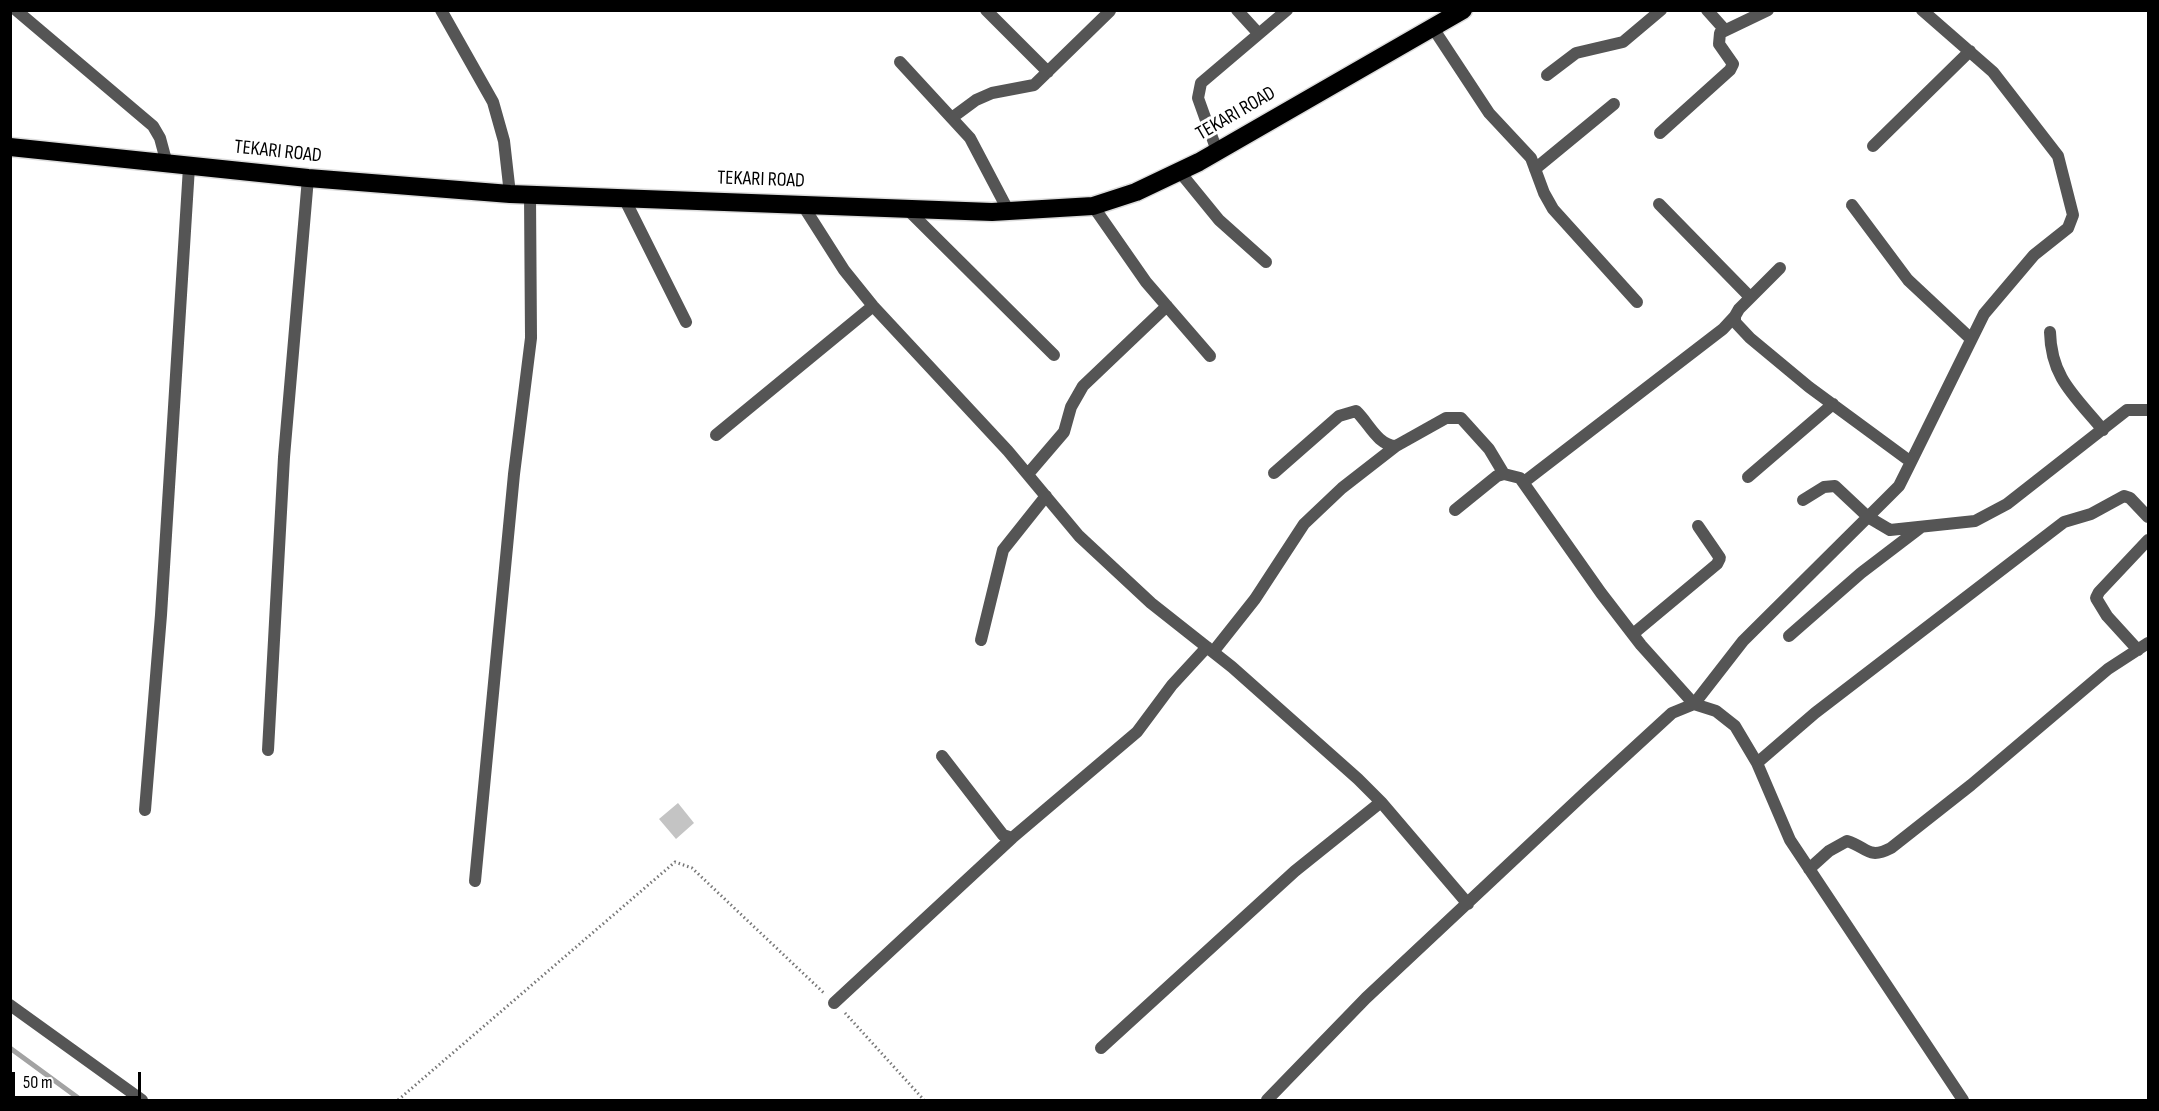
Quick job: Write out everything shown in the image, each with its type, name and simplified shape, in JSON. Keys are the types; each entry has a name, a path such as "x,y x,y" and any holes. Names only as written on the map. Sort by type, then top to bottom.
{"highway":[{"name":"TEKARI ROAD","path":"10,147 189,167 510,194 624,200 1009,212 1093,206 1136,192 1217,151 1463,10"}],"street":[{"path":"16,10 153,126 160,138 167,164"},
{"path":"441,10 493,102 504,141 510,194"},
{"path":"986,10 1048,72"},
{"path":"1237,10 1258,33"},
{"path":"1217,151 1198,90 1206,76 1287,10"},
{"path":"1547,75 1576,52 1623,42 1661,10"},
{"path":"1707,10 1724,29"},
{"path":"1660,133 1730,70 1733,64 1731,58 1719,44 1718,39 1724,29 1768,10"},
{"path":"1268,1101 1366,998 1672,713 1694,704 1743,641 1899,486 1970,338 1984,314 2034,255 2068,228 2073,214 2058,156 2009,90 1970,51 1922,10"},
{"path":"953,117 976,100 993,93 1026,88 1048,72 1110,11"},
{"path":"1433,28 1482,104 1527,152 1553,209 1637,302"},
{"path":"1873,146 1970,51"},
{"path":"900,62 953,117 981,155 1009,212"},
{"path":"1535,169 1614,104"},
{"path":"145,810 159,648 189,167"},
{"path":"1179,171 1219,220 1266,262"},
{"path":"268,750 284,458 308,178"},
{"path":"476,881 513,485 531,338 530,195"},
{"path":"624,200 686,322"},
{"path":"801,204 844,270 873,306 1028,474 1105,563 1210,649 1381,802 1468,903"},
{"path":"1659,204 1750,297"},
{"path":"1852,205 1908,280 1970,338"},
{"path":"1093,206 1146,282 1210,356"},
{"path":"906,208 1054,355"},
{"path":"1524,482 1723,329 1750,297 1780,268"},
{"path":"716,435 873,306"},
{"path":"1028,474 1065,432 1071,407 1083,386 1167,306"},
{"path":"1735,316 1735,322 1750,338 1911,462"},
{"path":"2050,332 2050,354 2056,371 2103,430"},
{"path":"1748,477 1833,404"},
{"path":"1803,500 1824,487 1835,486 1868,517 1890,530 1984,518 2046,476 2127,410 2148,410"},
{"path":"1274,473 1339,416 1349,411 1356,411 1380,440 1388,446 1396,446"},
{"path":"834,1003 1012,838 1137,732 1172,686 1210,649 1255,599 1304,524 1342,488 1396,446 1446,418 1461,418 1489,449 1504,474"},
{"path":"1455,510 1491,480 1504,474 1514,475 1524,482 1569,550 1633,634 1694,704 1716,711 1735,726 1757,763 1790,840 1963,1101"},
{"path":"981,640 1003,550 1046,496"},
{"path":"1757,763 1815,713 2064,522 2091,514 2124,496 2130,498 2148,517"},
{"path":"1633,634 1717,564 1720,558 1718,552 1698,526"},
{"path":"1789,636 1861,573 1921,527"},
{"path":"1809,869 1829,851 1847,841 1871,853 1880,853 1891,848 1971,785 2108,669 2143,646 2098,605 2096,598 2148,540"},
{"path":"942,756 1003,835 1012,838"},
{"path":"1101,1048 1294,872 1381,802"},
{"path":"10,1005 142,1101"}],"path":[{"path":"398,1101 675,862 692,868 862,1029 924,1101"}],"building":[{"path":"678,803 694,823 676,839 659,819"}],"waterway":[{"path":"10,1048 81,1100"}]}
